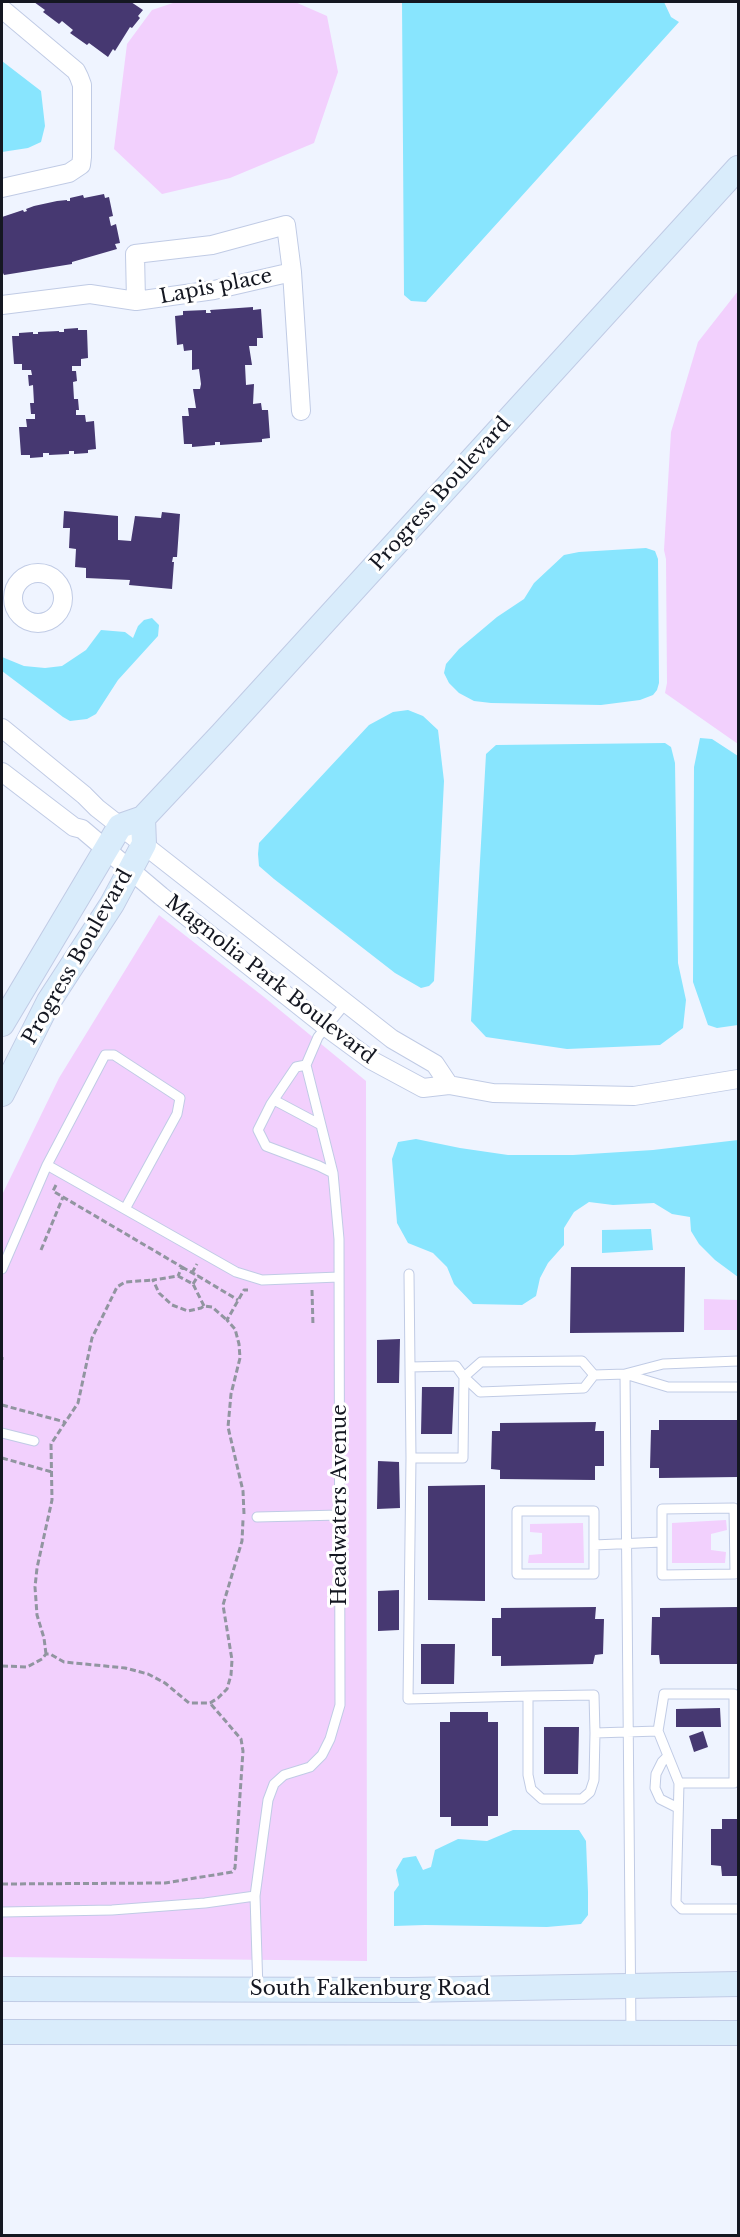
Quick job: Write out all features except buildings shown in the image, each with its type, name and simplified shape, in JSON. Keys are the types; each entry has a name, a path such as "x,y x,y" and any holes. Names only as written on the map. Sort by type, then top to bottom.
{"street":[{"path":"2,5 76,71 82,85 82,157 81,165 69,173 2,188"},
{"name":"Progress Boulevard","path":"2,1024 120,826 143,818 222,734 738,168"},
{"path":"136,301 135,254 212,245 286,225 292,272"},
{"name":"Lapis place","path":"2,305 90,294 136,301 214,290 292,272 301,411"},
{"name":"Magnolia Park Boulevard","path":"2,728 120,826 392,1040 435,1064 449,1085"},
{"name":"Magnolia Park Boulevard","path":"2,771 74,827 82,829 326,1027 372,1060 423,1088 449,1085 493,1093 634,1096 738,1079"},
{"path":"143,818 144,844"},
{"name":"Progress Boulevard","path":"2,1094 49,1001 112,904 144,844"},
{"name":"South Falkenburg Road","path":"2,1989 408,1990 738,1984"},
{"path":"2,2032 738,2033"}],"lane":[{"path":"333,1173 266,1146 258,1130 296,1067 306,1065 318,1037 346,1003"},
{"path":"2,1269 47,1165 105,1055 114,1055 180,1098 177,1114 125,1209"},
{"name":"Headwaters Avenue","path":"258,1990 255,1896 268,1800 274,1784 284,1775 310,1767 322,1755 330,1739 340,1704 339,1239 333,1173 306,1065"},
{"path":"274,1100 321,1125"},
{"path":"47,1165 236,1272 262,1280 339,1277"},
{"path":"409,1274 411,1458 408,1699 528,1696 594,1695 594,1780 590,1792 582,1799 542,1799 531,1789 528,1775 528,1696"},
{"path":"411,1458 463,1458 464,1377 481,1362 582,1361 594,1375"},
{"path":"594,1375 625,1374 663,1364 738,1361"},
{"path":"410,1367 456,1366 480,1392 584,1388 594,1375"},
{"path":"625,1374 668,1387 738,1387"},
{"path":"625,1374 631,2032"},
{"path":"2,1433 34,1441"},
{"path":"734,1508 735,1574 662,1575 662,1542 662,1509 734,1508"},
{"path":"517,1511 594,1511 594,1545 594,1574 517,1574 517,1511"},
{"path":"257,1517 340,1515"},
{"path":"594,1545 662,1542"},
{"path":"679,1783 734,1783 734,1694 664,1694 658,1731 679,1783 676,1903 682,1909 738,1909"},
{"path":"595,1733 658,1731"},
{"path":"668,1756 656,1774 656,1788 660,1799 678,1808"},
{"path":"2,1912 112,1910 205,1903 255,1896"}],"path":[{"path":"62,1173 53,1191 238,1300"},
{"path":"41,1250 63,1197"},
{"path":"178,1276 182,1267"},
{"path":"2,1666 27,1667 42,1659 46,1654 37,1616 35,1587 52,1500 51,1444 73,1414 78,1403 92,1338 117,1287 125,1282 178,1276 193,1284 204,1306"},
{"path":"193,1284 198,1276"},
{"path":"46,1654 64,1662 125,1668 148,1674 165,1683 189,1703 210,1703 218,1698 226,1689 231,1675 232,1660 223,1605 242,1540 244,1512 243,1491 228,1427 231,1394 240,1358 239,1344 235,1329 214,1309 204,1306 188,1311 172,1305 159,1293 153,1280"},
{"path":"227,1320 244,1290"},
{"path":"312,1290 313,1326"},
{"path":"2,1405 65,1422"},
{"path":"2,1458 52,1472"},
{"path":"2,1884 165,1883 232,1872 235,1868 243,1751 241,1739 210,1703"}],"shaded area":[{"path":"176,2 295,2 327,16 338,72 314,143 230,178 162,194 114,149 127,44 152,10"},
{"path":"738,291 738,744 665,693 667,683 664,550 671,432 698,342"},
{"path":"159,915 366,1081 367,1961 2,1957 2,1195 59,1078"},
{"path":"704,1299 738,1300 738,1330 704,1330"},
{"path":"726,1520 727,1530 711,1534 711,1550 726,1552 725,1563 672,1563 672,1523"},
{"path":"583,1523 584,1563 528,1563 529,1555 542,1554 542,1533 530,1532 530,1524"}],"water":[{"path":"402,2 664,2 671,17 679,22 426,302 411,301 404,295"},
{"path":"2,61 41,91 45,126 41,142 28,148 2,152"},
{"path":"646,548 655,551 658,559 659,683 653,695 640,700 601,705 491,703 474,701 459,693 449,683 444,673 446,664 459,649 497,617 524,599 534,583 564,555"},
{"path":"152,618 159,625 158,636 118,680 96,714 87,719 70,721 2,671 2,657 24,666 45,668 62,666 86,650 101,630 125,632 133,638 138,626 144,620"},
{"path":"408,710 423,716 438,730 444,781 434,981 429,986 421,988 395,973 274,879 259,866 258,854 259,843 369,725 393,712"},
{"path":"700,738 712,739 738,756 738,1025 717,1028 708,1025 693,982 694,767"},
{"path":"665,743 671,747 675,763 678,963 686,1000 683,1028 660,1045 567,1049 486,1037 471,1021 486,754 496,745"},
{"path":"416,1139 508,1155 573,1155 653,1150 738,1140 738,1277 715,1260 699,1244 691,1231 690,1217 672,1214 654,1203 613,1205 589,1202 574,1212 564,1228 564,1245 548,1263 540,1278 536,1296 522,1305 473,1304 454,1284 447,1267 433,1253 408,1243 397,1223 392,1159 398,1142"},
{"path":"651,1229 653,1250 602,1253 602,1230"},
{"path":"513,1830 579,1830 586,1841 588,1892 588,1915 581,1924 547,1927 394,1926 394,1892 399,1885 396,1870 403,1858 416,1856 423,1870 431,1867 435,1850 458,1839 487,1841"}]}
